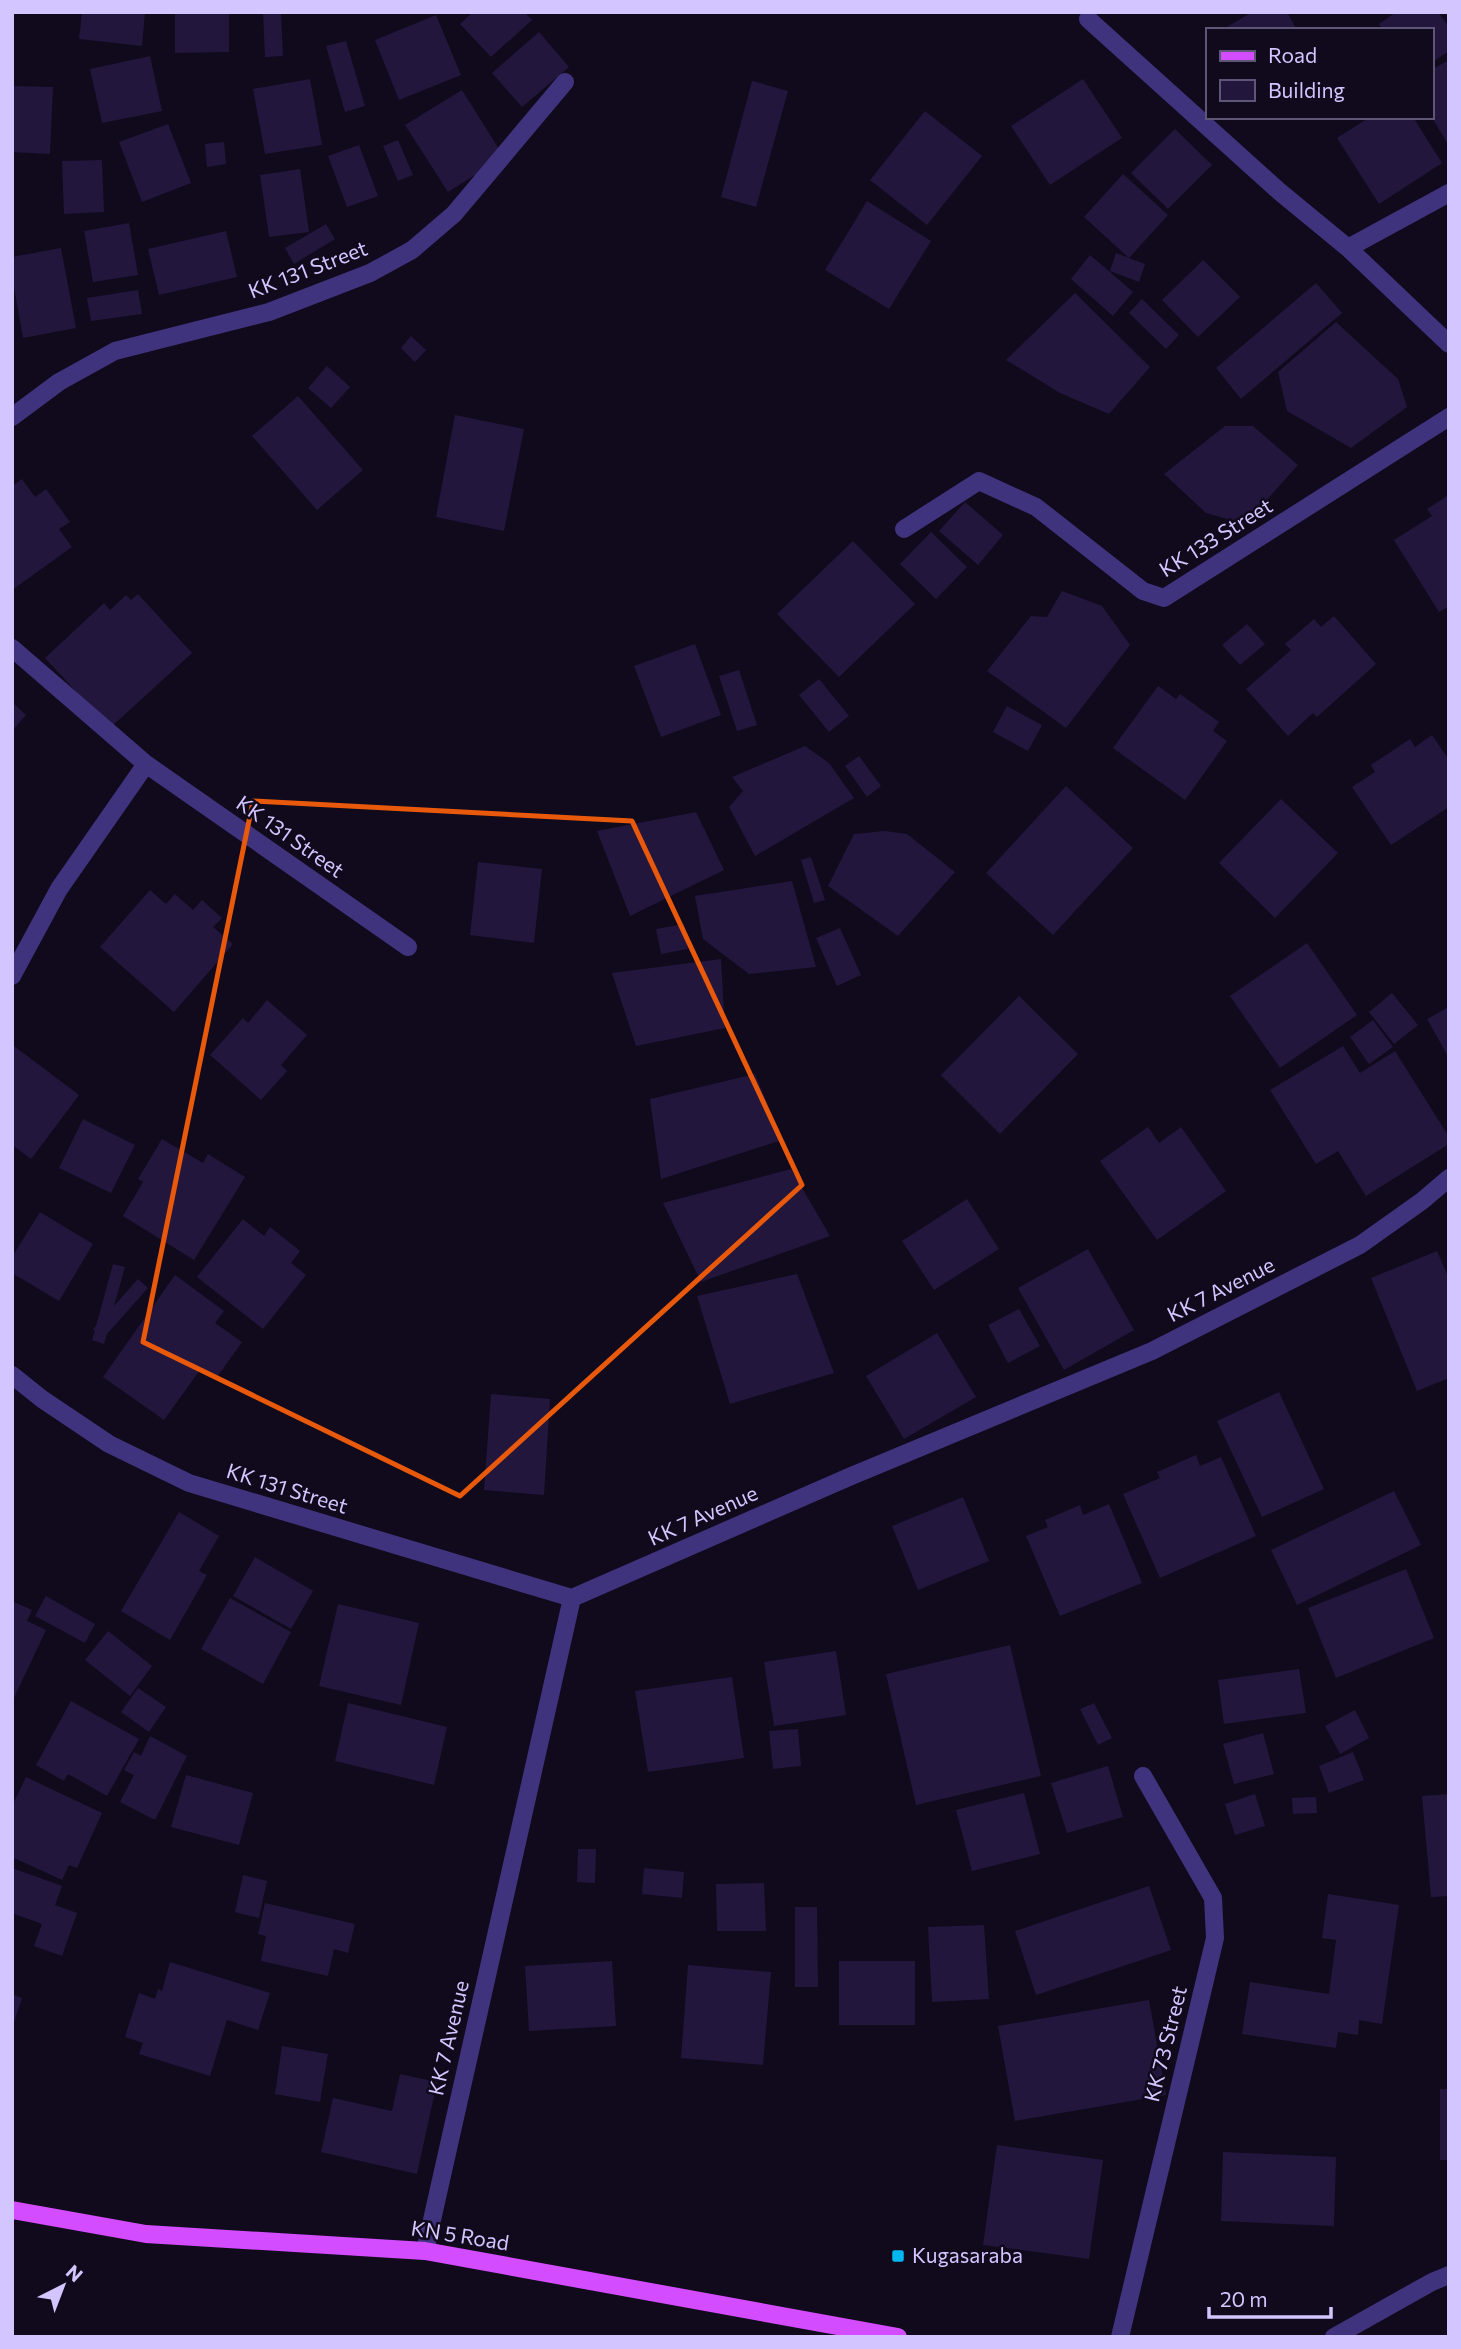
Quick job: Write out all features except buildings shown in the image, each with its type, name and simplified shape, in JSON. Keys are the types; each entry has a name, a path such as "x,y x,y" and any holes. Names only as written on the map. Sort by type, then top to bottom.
{"main road":[{"name":"KN 5 Road","path":"12,2210 146,2234 425,2251 898,2337"}],"street":[{"path":"1088,19 1280,192 1348,248 1449,344"},
{"name":"KK 131 Street","path":"12,417 58,382 115,351 269,312 370,273 412,250 454,214 565,82"},
{"path":"1348,248 1449,193"},
{"name":"KK 133 Street","path":"904,529 979,481 1036,507 1143,591 1164,598 1449,417"},
{"name":"KK 131 Street","path":"12,648 146,764 408,947"},
{"path":"12,976 59,889 146,764"},
{"name":"KK 7 Avenue","path":"425,2251 572,1598 849,1477 1152,1351 1360,1245 1449,1178"},
{"name":"KK 131 Street","path":"12,1375 42,1399 109,1444 189,1483 572,1598"},
{"name":"KK 73 Street","path":"1120,2337 1216,1938 1213,1898 1143,1776"},
{"path":"1334,2337 1432,2282 1449,2276"}],"highlighted area":[{"path":"253,801 632,821 802,1185 460,1496 143,1342"}],"place":[{"name":"Kugasaraba","path":"898,2256"}]}
